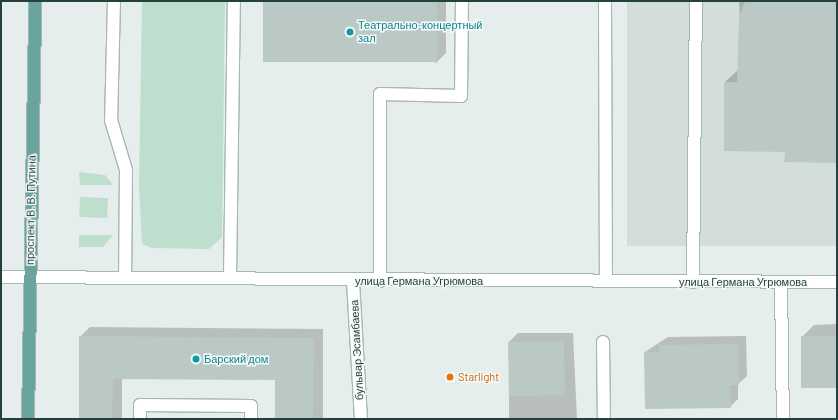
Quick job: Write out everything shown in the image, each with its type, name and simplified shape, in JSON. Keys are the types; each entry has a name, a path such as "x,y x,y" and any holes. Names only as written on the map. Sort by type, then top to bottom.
{"main road":[{"name":"проспект В. В. Путина","path":"28,419 35,1"}],"street":[{"path":"114,1 111,120 126,170 125,276"},
{"path":"230,278 234,1"},
{"path":"380,281 380,94 461,96 462,1"},
{"path":"605,1 606,281"},
{"path":"693,282 696,1"},
{"name":"улица Германа Угрюмова","path":"1,277 125,276 353,281 837,282"},
{"name":"бульвар Эсамбаева","path":"353,281 361,419"},
{"path":"781,282 783,419"},
{"path":"603,342 604,419"},
{"path":"140,419 140,405 251,406 251,419"}],"shaded area":[{"path":"627,1 837,1 837,246 627,246"}],"green space":[{"path":"142,1 225,1 222,237 209,249 152,248 142,244 139,186"},
{"path":"79,172 105,175 113,185 80,185"},
{"path":"80,197 108,198 107,218 79,217"},
{"path":"79,235 113,235 103,247 79,247"}],"building":[{"name":"Театрально-концертный зал","path":"263,1 437,1 437,62 263,62"},
{"path":"745,1 837,1 836,163 784,162 785,152 724,151 724,82 737,82 739,17"},
{"name":"Барский дом","path":"79,336 314,338 313,419 275,419 275,380 113,379 112,419 79,419"},
{"path":"801,336 837,336 837,388 801,388"},
{"path":"564,341 565,395 509,396 508,342"},
{"path":"738,344 739,385 730,385 731,408 645,409 644,352 659,352 659,345"}],"place":[{"name":"Театрально-концертный зал","path":"350,32"},
{"name":"Барский дом","path":"196,359"},
{"name":"Starlight","path":"450,377"}]}
